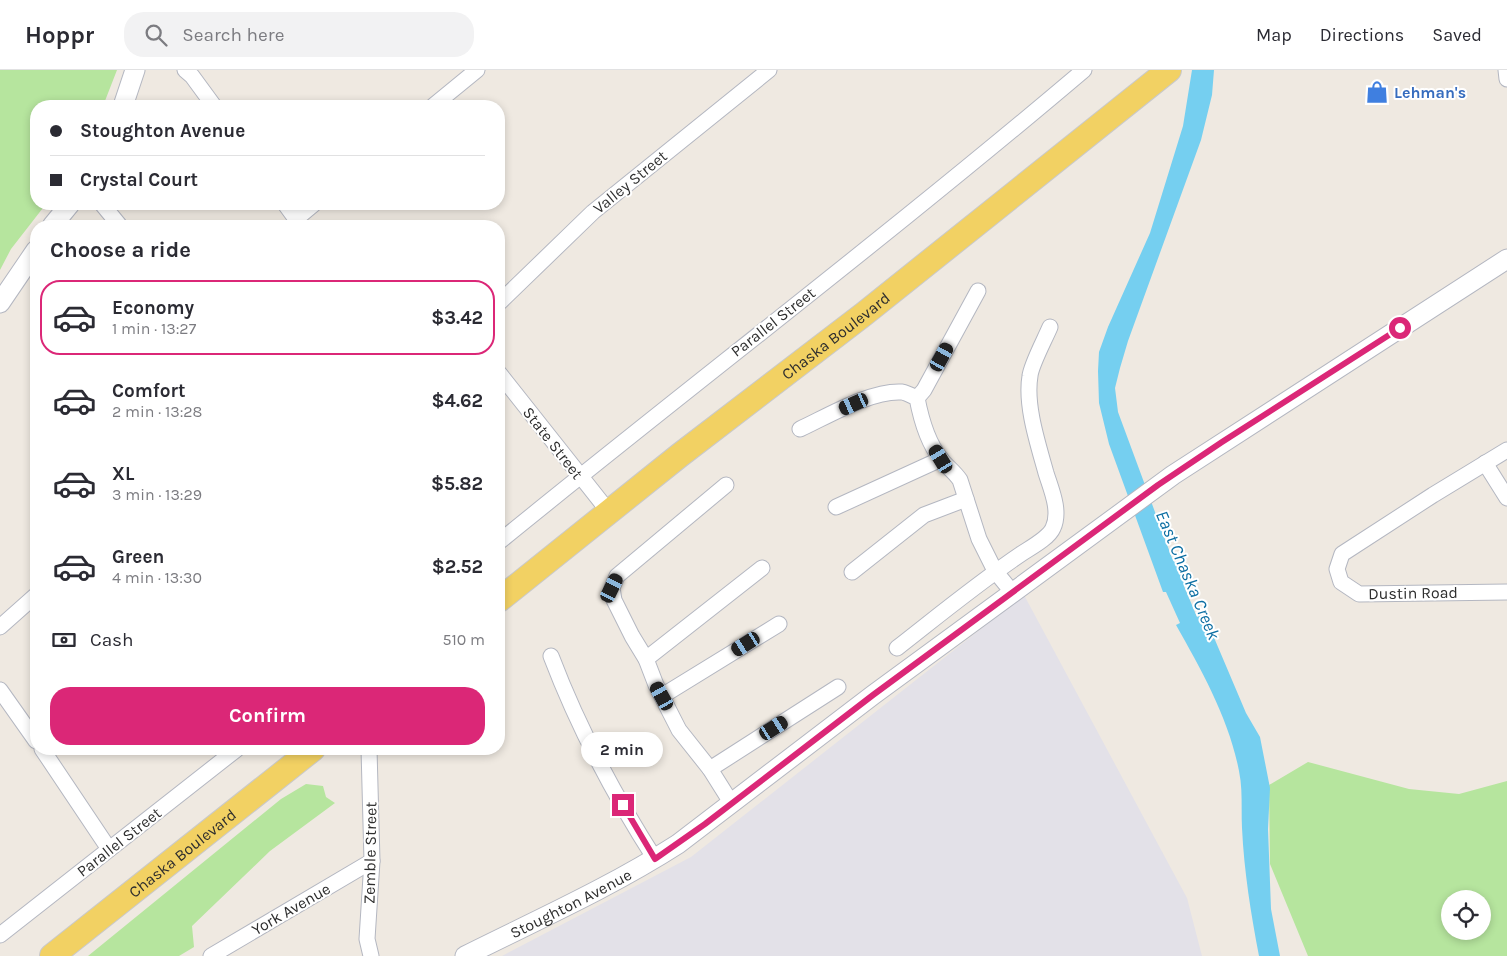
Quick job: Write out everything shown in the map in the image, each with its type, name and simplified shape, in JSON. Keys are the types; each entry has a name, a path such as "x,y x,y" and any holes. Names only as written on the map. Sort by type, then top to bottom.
{"main road":[{"name":"Chaska Boulevard","path":"505,595 680,455 864,314 1169,70"},
{"name":"Chaska Boulevard","path":"52,956 305,755"}],"street":[{"path":"125,100 136,70"},
{"path":"185,70 192,76 210,100"},
{"path":"440,100 477,70"},
{"name":"Valley Street","path":"505,297 593,212 769,70"},
{"name":"Parallel Street","path":"505,537 579,476 886,233 1084,70"},
{"path":"1506,70 1507,79"},
{"path":"57,220 65,210"},
{"path":"107,210 115,220"},
{"path":"290,210 297,220"},
{"path":"301,220 309,210"},
{"path":"0,303 30,259"},
{"name":"Stoughton Avenue","path":"465,956 597,891 678,844 873,695 1173,475 1247,425 1507,259"},
{"path":"917,398 924,390 978,291"},
{"path":"897,648 995,571 1041,542 1053,529 1055,518 1054,494 1032,414 1029,390 1030,374 1050,327"},
{"name":"State Street","path":"505,381 609,512"},
{"path":"800,429 872,396 905,392 917,398"},
{"path":"917,398 923,426 941,459 954,471 960,480 979,539 995,571 1013,594"},
{"path":"1507,450 1485,463 1507,498"},
{"path":"836,507 941,459"},
{"name":"Dustin Road","path":"1485,463 1433,494 1342,554 1338,569 1341,582 1359,594 1507,592"},
{"path":"726,485 617,576 612,588 614,600 646,659 656,685 679,730 710,769 732,804"},
{"path":"852,572 924,514 966,499"},
{"path":"646,659 762,568"},
{"path":"0,627 30,600"},
{"path":"662,696 779,624"},
{"path":"551,656 570,705 593,752 655,859"},
{"path":"710,769 838,687"},
{"path":"0,690 30,732"},
{"path":"46,755 109,849"},
{"name":"Parallel Street","path":"0,935 229,755"},
{"name":"Zemble Street","path":"369,755 372,861 367,940 371,956"},
{"name":"York Avenue","path":"211,956 372,861"}],"shaded area":[{"path":"1024,595 1187,898 1202,956 502,956 691,857"}],"green space":[{"path":"0,70 117,70 105,100 30,100 30,210 41,210 34,220 30,220 30,225 11,249 0,270"},
{"path":"1308,762 1409,789 1459,794 1507,781 1507,956 1308,956 1270,864 1269,785"},
{"path":"306,784 323,786 326,797 335,803 270,851 192,926 194,947 179,956 88,956 281,799"}],"water":[{"path":"1192,70 1214,70 1212,95 1201,140 1128,341 1115,388 1118,412 1172,558 1187,581 1184,586 1197,617 1204,614 1246,713 1260,737 1270,788 1268,829 1271,909 1280,956 1259,956 1244,860 1240,778 1229,733 1214,696 1176,625 1180,623 1166,592 1163,592 1109,444 1099,403 1099,352 1108,327 1150,233 1183,126"}],"place":[{"name":"Lehman's","path":"1377,92"}],"route":[{"path":"623,805 655,859 732,804 873,695 1013,594 1158,485 1400,328"}],"water label":[{"name":"East Chaska Creek","path":"1188,575"}]}
